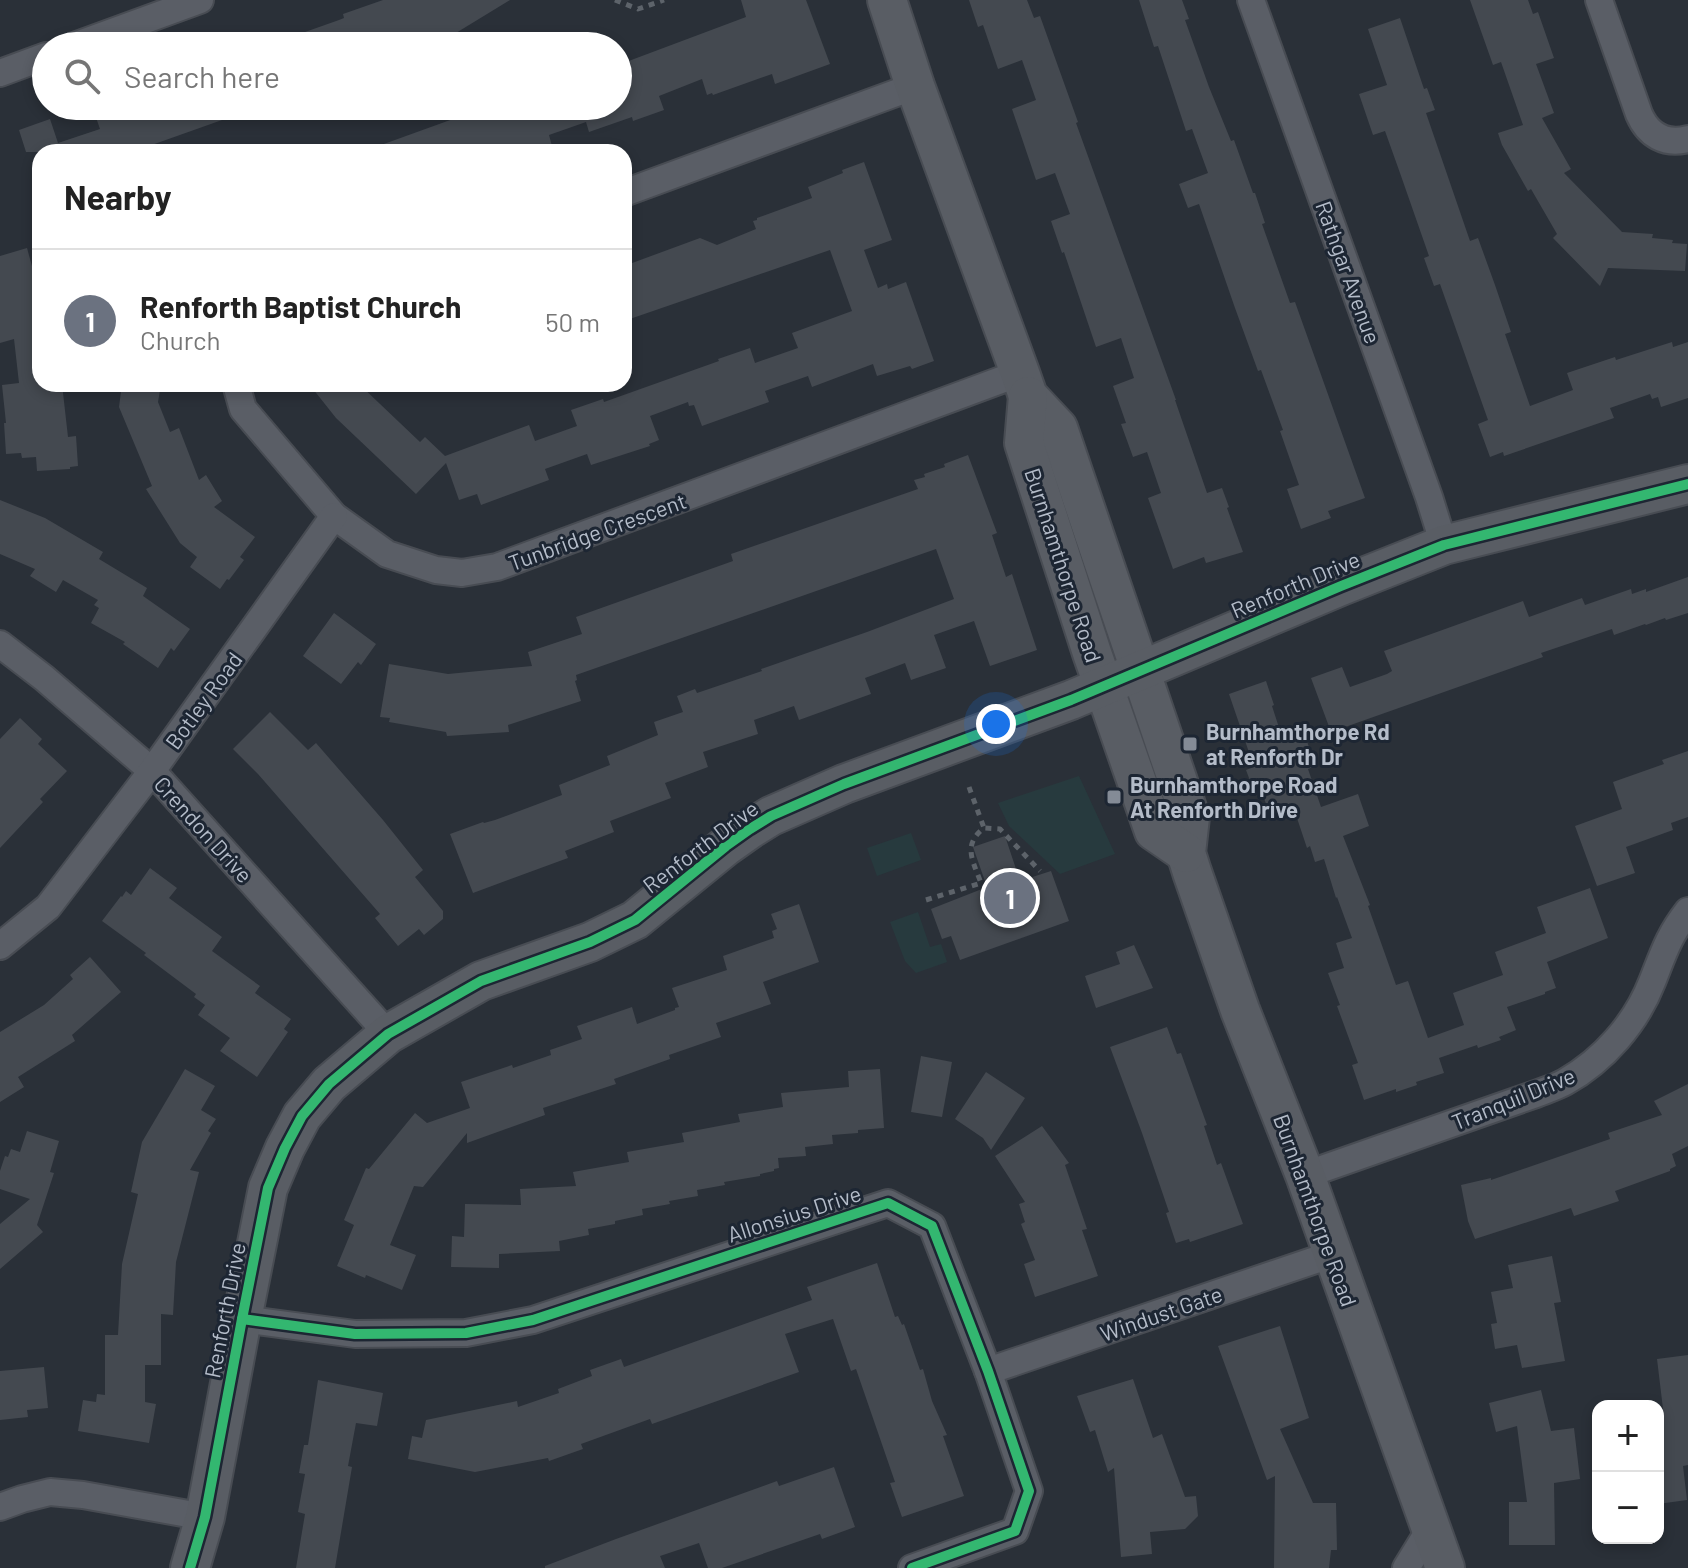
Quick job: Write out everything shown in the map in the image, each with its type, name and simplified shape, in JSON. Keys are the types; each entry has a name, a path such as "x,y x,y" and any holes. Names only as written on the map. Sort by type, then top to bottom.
{"main road":[{"name":"Burnhamthorpe Road","path":"887,0 915,86 1024,385 1058,428 1190,817 1186,853 1240,1010 1305,1175 1445,1568"},
{"name":"Burnhamthorpe Road","path":"1024,385 1024,443 1154,831 1186,853"},
{"name":"Renforth Drive","path":"190,1568 205,1517 268,1188 302,1116 329,1084 388,1034 481,981 590,942 635,920 726,846 771,816 844,784 1071,700 1444,545 1688,484"}],"street":[{"path":"112,32 200,0"},
{"name":"Rathgar Avenue","path":"1251,0 1444,545"},
{"path":"1599,0 1645,127 1663,139 1677,142 1688,139"},
{"path":"0,73 32,61"},
{"path":"632,190 915,86"},
{"name":"Tunbridge Crescent","path":"238,392 243,409 334,516 387,554 436,570 462,573 497,567 1024,385"},
{"name":"Botley Road","path":"0,946 48,907 152,771 334,516"},
{"name":"Crendon Drive","path":"0,644 152,771 388,1034"},
{"name":"Tranquil Drive","path":"1305,1175 1536,1094 1563,1083 1586,1068 1607,1050 1641,1006 1671,933 1688,911"},
{"name":"Allonsius Drive","path":"242,1319 355,1334 466,1333 533,1320 888,1203 932,1226 988,1371 1029,1491 1015,1531 912,1568"},
{"name":"Windust Gate","path":"988,1371 1333,1254"},
{"path":"0,1507 50,1492 205,1517"},
{"path":"1406,1568 1430,1529"}],"path":[{"path":"615,0 638,9 664,0"},
{"path":"969,787 984,828"},
{"path":"926,900 981,883 970,852 975,835 984,828 1000,829 1040,871"}],"green space":[{"path":"1079,776 1115,854 1060,874 1009,826 998,803"},
{"path":"911,833 921,860 877,876 867,848"},
{"path":"918,912 930,947 941,944 947,962 916,973 905,961 890,922"}],"building":[{"path":"383,0 510,0 458,32 305,32 344,18 343,14"},
{"path":"741,0 806,0 830,64 775,84 772,74 713,95 707,95 702,79 659,96 664,110 633,121 632,60 746,17"},
{"path":"969,0 1027,0 1034,18 1040,16 1207,493 1222,488 1243,552 1206,563 1204,557 1173,569 1148,498 1161,493 1147,452 1133,457 1121,424 1126,423 1113,386 1134,378 1121,338 1096,347 1051,221 1070,214 1055,173 1036,180 1012,109 1036,100 1022,60 998,69 983,25 978,27"},
{"path":"1139,0 1182,0 1189,19 1185,20 1209,87 1255,193 1265,223 1262,224 1290,303 1295,302 1365,498 1328,511 1331,518 1301,529 1287,489 1299,485 1280,431 1283,430 1261,370 1258,371 1199,204 1188,208 1179,184 1208,173 1192,129 1186,131"},
{"path":"1470,0 1528,0 1533,14 1538,12 1554,58 1536,64 1554,113 1542,118 1571,169 1564,173 1622,232 1653,234 1652,238 1687,244 1685,271 1608,268 1600,286 1553,238 1557,234 1502,145 1498,133 1523,125 1501,62 1493,65"},
{"path":"1400,18 1424,89 1427,88 1435,110 1426,113 1470,241 1478,238 1495,285 1511,332 1505,334 1530,406 1573,390 1567,373 1672,342 1673,347 1688,342 1688,398 1661,407 1658,397 1652,399 1650,394 1610,408 1614,418 1504,456 1503,452 1490,457 1478,424 1488,420 1440,284 1434,286 1424,258 1429,256 1385,131 1373,135 1359,94 1387,85 1368,29"},
{"path":"50,120 58,143 100,129 97,120 222,120 155,144 32,144 32,152 26,152 19,130"},
{"path":"450,120 623,120 589,132 586,122 549,135 551,144 384,144"},
{"path":"864,162 892,240 864,250 878,288 887,284 888,289 906,282 934,361 877,376 873,364 812,387 808,376 765,391 769,402 702,426 694,405 689,406 688,402 650,416 659,440 650,446 591,465 587,454 545,469 549,480 481,505 477,494 459,500 446,463 416,494 336,418 315,392 367,392 420,442 425,437 445,456 529,425 535,441 577,426 571,410 603,399 604,402 750,348 755,363 798,348 792,333 852,311 830,250 632,318 632,263 700,238 717,245 756,229 753,221 757,218 812,198 808,187 843,173 842,170"},
{"path":"27,248 32,266 32,392 63,392 68,437 76,436 78,466 70,469 37,471 36,457 22,458 21,453 6,454 2,385 19,383 14,339 0,343 0,256"},
{"path":"121,392 160,392 158,402 170,432 179,428 199,480 206,475 222,501 214,507 255,537 240,557 244,560 220,589 190,567 197,557 180,543 146,489 152,486 119,407"},
{"path":"968,455 997,533 992,535 1006,577 1012,574 1037,650 990,666 974,621 934,635 946,668 911,680 905,663 865,678 871,694 799,720 794,706 754,720 758,734 703,752 708,767 665,783 671,798 610,821 614,832 565,851 568,858 473,893 450,834 562,795 559,785 610,765 607,756 658,735 654,722 683,712 677,696 695,689 697,693 762,671 954,599 936,549 576,675 581,701 508,725 509,732 447,736 446,732 389,722 390,718 380,717 389,664 448,674 532,666 528,652 582,634 576,617 733,561 731,554 918,489 914,480"},
{"path":"0,500 45,518 103,552 99,559 147,588 143,596 190,629 174,651 171,648 158,668 123,644 125,642 91,623 99,608 94,605 98,600 63,580 56,592 30,576 35,569 0,554"},
{"path":"1688,577 1688,613 1614,635 1612,629 1541,653 1543,657 1331,732 1311,678 1342,667 1350,687 1387,674 1392,671 1384,651 1523,601 1529,617 1582,598 1585,605 1631,589 1632,594 1646,589 1646,592"},
{"path":"334,613 376,644 361,665 358,662 341,684 303,656"},
{"path":"1266,681 1284,743 1305,736 1316,766 1308,769 1321,807 1358,794 1369,826 1343,836 1396,985 1408,981 1428,1038 1464,1025 1453,993 1503,975 1495,952 1546,933 1537,907 1590,888 1608,938 1547,962 1556,988 1507,1007 1516,1030 1499,1037 1501,1040 1439,1058 1444,1073 1416,1082 1417,1085 1364,1100 1352,1065 1358,1063 1328,973 1344,968 1336,943 1352,938 1324,859 1315,862 1294,809 1271,817 1259,785 1252,786 1246,770 1254,767 1229,694"},
{"path":"270,712 308,750 316,743 423,870 415,877 443,911 443,919 424,935 419,929 398,946 375,918 380,914 233,749"},
{"path":"20,718 42,739 38,744 67,771 0,848 0,739"},
{"path":"1688,751 1688,817 1671,823 1673,830 1626,847 1635,873 1597,886 1575,826 1622,809 1613,782 1664,764 1662,760"},
{"path":"1005,836 1020,881 1051,871 1069,921 960,960 951,936 942,939 931,909 987,887 973,847"},
{"path":"150,868 177,888 169,898 222,937 212,951 260,986 255,993 291,1019 284,1029 288,1032 257,1077 220,1051 230,1038 198,1015 205,1005 194,997 196,994 102,921 126,891 131,895"},
{"path":"799,904 819,962 763,982 771,1004 716,1023 721,1037 614,1079 616,1084 543,1108 545,1115 467,1143 467,1133 423,1187 414,1186 390,1245 416,1255 402,1290 337,1266 354,1225 344,1220 366,1168 369,1169 415,1113 427,1123 470,1108 461,1082 551,1055 550,1050 582,1039 577,1026 632,1007 637,1024 675,1010 679,1007 672,988 727,970 723,956 774,938 772,931 777,929 771,914"},
{"path":"1134,945 1153,988 1096,1008 1085,976 1120,964 1116,952"},
{"path":"90,957 121,992 72,1035 75,1041 18,1077 24,1087 0,1102 0,1032 44,1005 73,979 70,975"},
{"path":"1167,1027 1177,1054 1181,1053 1207,1125 1204,1126 1217,1165 1221,1163 1243,1224 1190,1242 1189,1239 1176,1243 1166,1213 1169,1212 1110,1047"},
{"path":"921,1056 952,1062 942,1117 911,1112"},
{"path":"185,1069 215,1086 201,1110 216,1119 190,1170 199,1172 176,1262 173,1315 161,1314 161,1365 145,1365 145,1402 156,1404 149,1443 78,1431 83,1400 96,1402 97,1394 105,1395 105,1335 118,1335 122,1264 138,1194 131,1192 142,1142"},
{"path":"880,1069 884,1128 832,1135 833,1144 805,1147 806,1156 778,1158 779,1168 774,1171 697,1190 698,1196 642,1209 643,1215 588,1229 589,1235 559,1241 560,1251 499,1254 499,1268 451,1267 452,1236 464,1237 465,1204 521,1205 520,1189 576,1186 573,1172 629,1162 627,1152 684,1142 682,1133 740,1122 738,1114 783,1107 781,1093 849,1087 848,1071"},
{"path":"986,1072 1025,1098 991,1150 983,1138 955,1119"},
{"path":"1688,1084 1688,1146 1672,1154 1676,1166 1670,1171 1615,1191 1619,1201 1574,1216 1571,1208 1475,1239 1461,1185 1491,1180 1610,1139 1608,1133 1662,1115 1654,1101"},
{"path":"1042,1126 1069,1163 1065,1165 1087,1229 1082,1230 1098,1276 1035,1297 1024,1264 1035,1260 1021,1224 1025,1222 1019,1204 1025,1202 995,1156"},
{"path":"27,1131 59,1141 50,1172 54,1173 37,1225 43,1232 0,1269 0,1224 30,1199 0,1189 0,1171 11,1149 20,1152"},
{"path":"1552,1256 1561,1302 1554,1303 1565,1361 1522,1368 1517,1345 1495,1349 1491,1324 1497,1323 1491,1292 1513,1288 1508,1265"},
{"path":"877,1263 895,1317 898,1316 904,1324 920,1370 923,1369 932,1401 947,1435 943,1436 964,1496 902,1517 890,1483 895,1482 856,1369 851,1371 833,1319 785,1334 799,1372 652,1424 650,1419 581,1444 583,1449 549,1461 548,1458 475,1472 408,1459 412,1436 422,1438 426,1420 517,1401 518,1407 559,1393 558,1389 592,1376 590,1370 621,1359 624,1367 812,1300 807,1287"},
{"path":"1280,1326 1309,1418 1280,1429 1313,1503 1336,1503 1337,1550 1331,1550 1329,1568 1274,1568 1275,1476 1267,1480 1218,1346"},
{"path":"1688,1355 1688,1465 1683,1466 1687,1500 1664,1503 1664,1400 1657,1359"},
{"path":"44,1367 48,1408 27,1410 28,1417 0,1420 0,1371"},
{"path":"1133,1379 1153,1438 1162,1434 1185,1497 1196,1496 1198,1516 1185,1529 1150,1532 1152,1554 1121,1557 1114,1468 1108,1472 1095,1430 1090,1432 1077,1396"},
{"path":"318,1380 383,1393 377,1426 356,1423 335,1568 296,1568 305,1514 298,1512 305,1474 299,1473 304,1445 308,1445"},
{"path":"1541,1390 1551,1431 1574,1428 1580,1479 1554,1483 1555,1545 1509,1545 1509,1502 1527,1502 1517,1426 1496,1432 1489,1403"},
{"path":"834,1467 855,1527 822,1539 820,1534 722,1568 708,1568 699,1543 660,1556 665,1568 545,1568 777,1481 779,1486"}],"cycle path":[{"path":"190,1568 205,1517 268,1188 302,1116 329,1084 388,1034 481,981 590,942 635,920 750,829 771,816 844,784 1071,700 1444,545 1688,484"},
{"path":"242,1319 355,1334 466,1333 533,1320 888,1203 932,1226 988,1371 1029,1491 1015,1531 912,1568"}],"place":[{"name":"Burnhamthorpe Rd at Renforth Dr","path":"1190,744"},
{"name":"Burnhamthorpe Road At Renforth Drive","path":"1114,797"},
{"name":"Renforth Baptist Church","path":"1010,898"}]}
